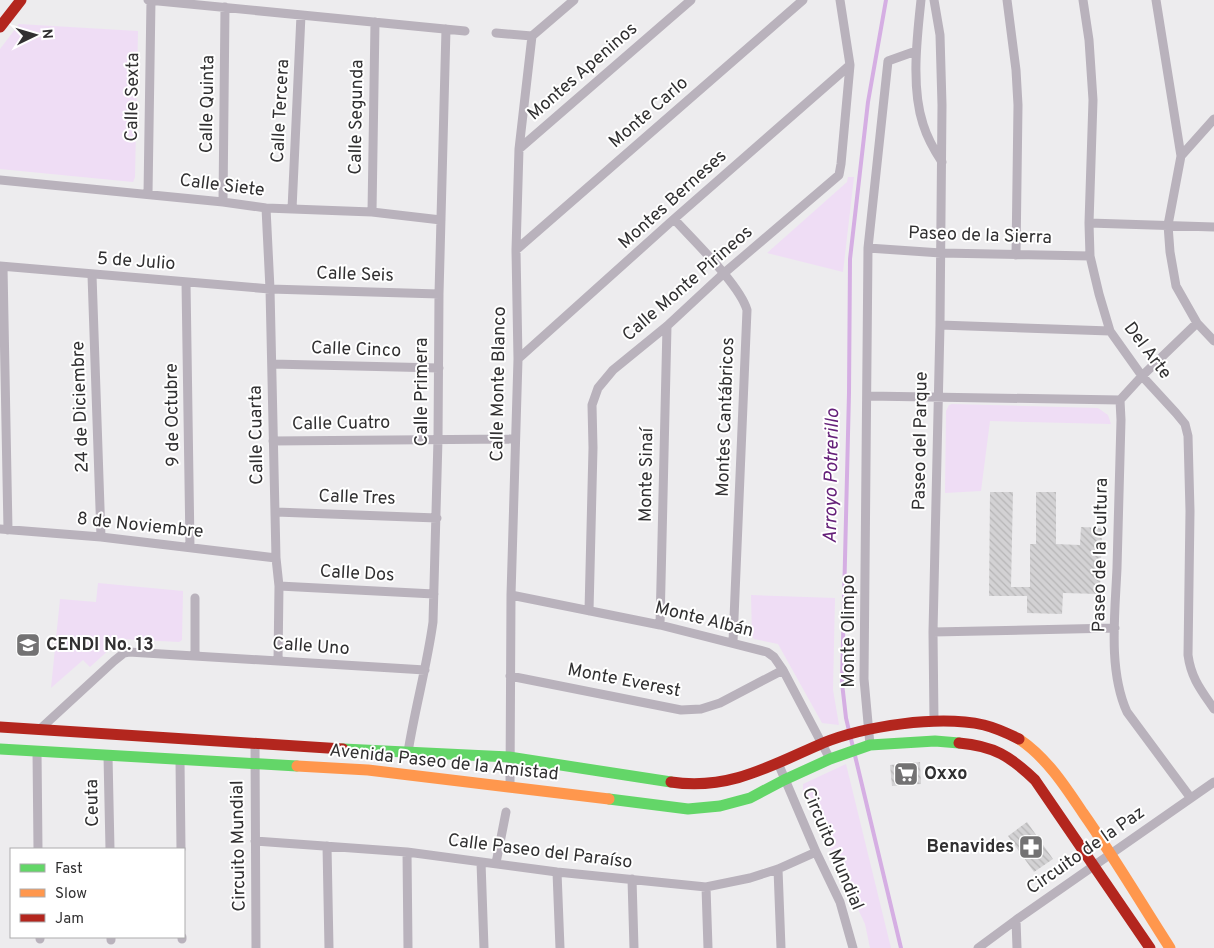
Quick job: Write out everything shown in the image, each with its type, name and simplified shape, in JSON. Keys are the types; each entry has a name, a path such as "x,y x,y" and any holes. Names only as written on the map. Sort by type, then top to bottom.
{"street":[{"path":"0,27 21,0"},
{"path":"149,0 465,31"},
{"name":"Calle Sexta","path":"148,194 149,0"},
{"path":"496,33 532,36 574,0"},
{"name":"Montes Apeninos","path":"519,149 691,0"},
{"name":"Monte Carlo","path":"516,250 803,0"},
{"name":"Calle Monte Pirineos","path":"589,611 593,448 592,405 598,388 609,374 839,175 850,66 840,0"},
{"path":"921,0 916,51 918,100 922,122 929,140 942,162"},
{"name":"Paseo del Parque","path":"934,0 940,35 942,66 940,325 933,632 934,721"},
{"path":"1007,0 1013,41 1018,105 1016,255"},
{"name":"Del Arte","path":"1083,0 1089,40 1093,100 1089,224 1090,256 1110,331 1142,376 1185,424 1188,436 1190,511 1188,655 1190,669 1196,684 1214,709"},
{"path":"1156,0 1181,156 1168,225 1170,252 1176,286 1197,323 1214,341"},
{"name":"Calle Quinta","path":"223,202 225,7"},
{"name":"Calle Tercera","path":"292,209 302,15"},
{"name":"Calle Segunda","path":"372,212 374,22"},
{"name":"Calle Primera","path":"408,752 433,622 437,518 439,294 446,29"},
{"name":"Calle Monte Blanco","path":"510,787 511,595 518,359 516,250 519,149 532,36"},
{"name":"Monte Olimpo","path":"866,746 868,729 864,679 868,248 888,61 916,51"},
{"name":"Montes Berneses","path":"518,359 674,219 850,66"},
{"path":"1181,156 1214,119"},
{"name":"Calle Siete","path":"0,180 148,194 266,208 372,212 441,220"},
{"name":"Calle Cuarta","path":"266,208 270,289 276,558 279,586 278,661"},
{"name":"Montes Cantábricos","path":"674,219 744,300 747,310 733,642"},
{"path":"1089,224 1214,227"},
{"name":"Paseo de la Sierra","path":"868,248 1016,255 1090,256"},
{"path":"2,266 4,530"},
{"name":"5 de Julio","path":"2,266 270,289"},
{"name":"24 de Diciembre","path":"92,275 102,537"},
{"name":"9 de Octubre","path":"186,282 190,547"},
{"name":"Calle Seis","path":"270,289 439,294"},
{"path":"868,396 1120,400 1197,323"},
{"path":"940,325 1110,331"},
{"name":"Monte Sinaí","path":"660,625 666,326"},
{"name":"Calle Cinco","path":"272,364 439,368"},
{"name":"Paseo de la Cultura","path":"1120,400 1115,628 1117,680 1120,697 1126,712 1190,797"},
{"name":"Calle Cuatro","path":"273,441 515,438"},
{"name":"Calle Tres","path":"276,512 437,518"},
{"name":"8 de Noviembre","path":"4,530 102,537 276,558"},
{"name":"Calle Dos","path":"279,586 434,594"},
{"name":"Monte Albán","path":"511,595 660,625 767,652 774,657 784,670 824,744 830,759"},
{"path":"194,598 195,655"},
{"path":"933,632 1115,628"},
{"name":"Calle Uno","path":"39,730 124,653 195,655 425,670"},
{"name":"Monte Everest","path":"510,676 682,710 702,709 720,703 784,670"},
{"name":"Avenida Paseo de la Amistad","path":"0,728 509,757 688,786 712,784 742,777 838,737 868,729 934,721 962,722 988,726 1009,733 1029,747 1052,768 1111,854 1170,948"},
{"name":"Avenida Paseo de la Amistad","path":"0,750 376,770 688,809 720,806 750,798 830,759 866,746 935,741 980,745 998,752 1017,763 1035,780 1150,948"},
{"name":"Circuito Mundial","path":"255,744 256,948"},
{"path":"36,751 38,848"},
{"name":"Ceuta","path":"108,756 110,848"},
{"path":"180,760 181,848"},
{"name":"Circuito Mundial","path":"778,763 816,852 840,902 853,948"},
{"name":"Circuito de la Paz","path":"978,948 1190,797 1214,782"},
{"path":"496,863 506,812"},
{"name":"Calle Paseo del Paraíso","path":"255,841 407,852 557,872 706,887 750,878 778,869 816,852"},
{"path":"327,846 330,948"},
{"path":"407,852 408,948"},
{"path":"481,862 484,948"},
{"path":"778,869 781,948"},
{"path":"557,872 560,948"},
{"path":"632,879 634,948"},
{"path":"706,887 708,948"},
{"path":"1016,920 1017,948"}],"shaded area":[{"path":"19,24 138,31 135,177 133,182 0,169 0,49"},
{"path":"848,177 854,177 843,272 767,253 847,182"},
{"path":"949,405 1098,408 1108,415 1111,424 990,421 981,491 945,493 946,411"},
{"path":"98,583 183,591 182,640 179,642 121,639 90,667 83,660 51,688 60,599 96,602"},
{"path":"751,595 835,598 833,690 839,725 822,723 778,644 754,639 752,636"},
{"path":"846,764 891,948 870,948 865,924 803,791 803,784"}],"building":[{"path":"990,492 1013,492 1011,587 1030,587 1030,544 1036,544 1036,492 1056,492 1056,544 1080,545 1081,527 1102,528 1100,594 1063,593 1062,614 1027,613 1027,596 989,596"},
{"name":"Oxxo","path":"920,762 921,784 892,786 890,765"},
{"name":"Benavides","path":"1027,822 1053,859 1034,872 1008,836"}],"waterway":[{"name":"Arroyo Potrerillo","path":"886,0 868,102 850,259 849,393 842,683 846,718 901,948"}],"traffic: fast":[{"path":"609,799 688,809 720,806 750,798 830,759 870,745 935,741 959,743"},
{"path":"0,749 297,766"},
{"path":"343,749 509,757 671,782"}],"traffic: slow":[{"path":"1019,739 1047,764 1062,783 1106,846 1170,948"},
{"path":"297,766 368,770 609,799"}],"traffic: jam":[{"path":"0,27 21,0"},
{"path":"671,782 692,784 712,783 731,779 750,774 840,737 880,727 902,724 945,721 966,722 988,726 1019,739"},
{"path":"0,727 343,749"},
{"path":"959,743 971,744 1001,754 1018,765 1035,780 1150,948"}],"place":[{"name":"CENDI No. 13","path":"28,645"},
{"name":"Oxxo","path":"906,774"},
{"name":"Benavides","path":"1031,847"}]}
